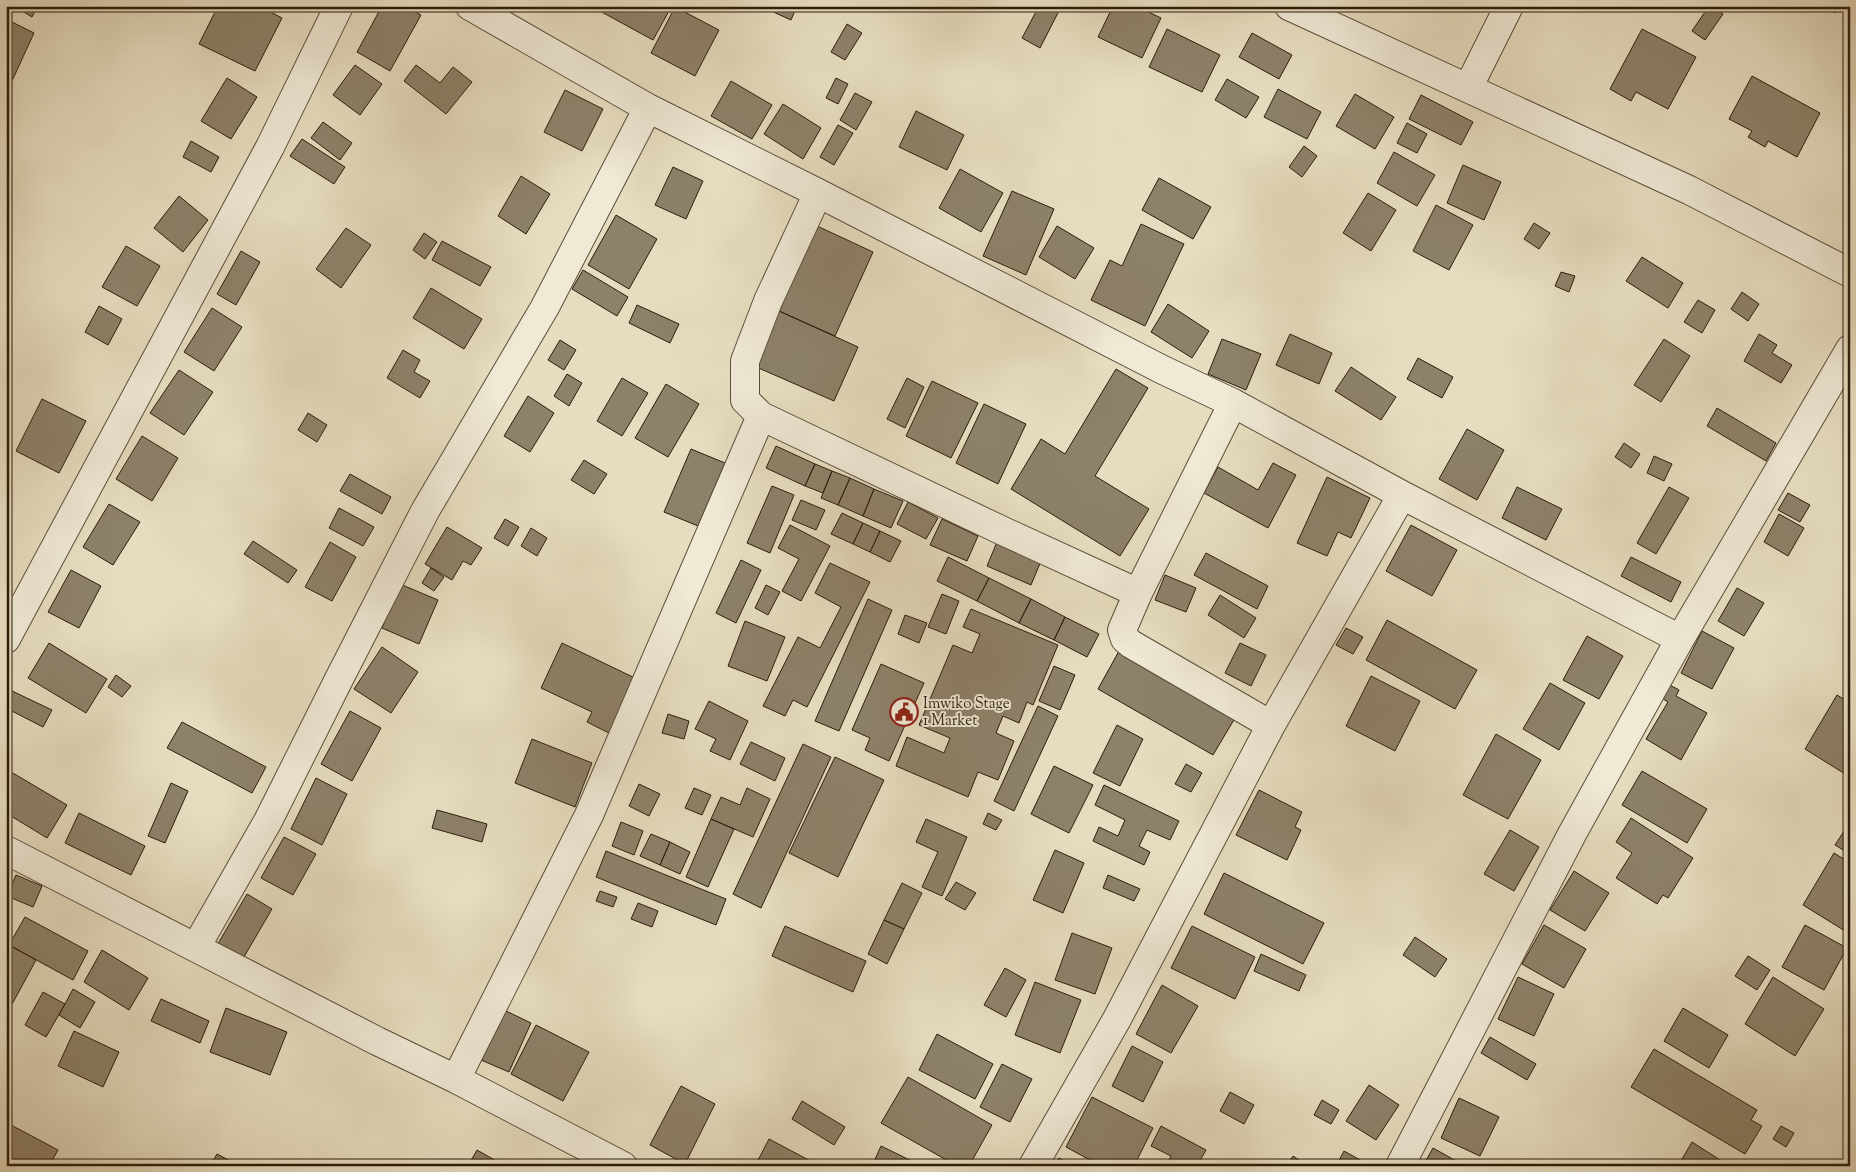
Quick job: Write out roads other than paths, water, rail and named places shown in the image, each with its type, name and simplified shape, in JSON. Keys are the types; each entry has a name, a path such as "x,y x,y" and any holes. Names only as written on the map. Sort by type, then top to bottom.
{"street":[{"path":"6,638 270,147 339,6"},
{"path":"470,6 648,108 818,192 1163,370 1233,403 1402,495 1680,639"},
{"path":"1289,6 1689,190 1850,273"},
{"path":"1468,88 1509,6"},
{"path":"196,947 268,821 425,511 545,307 648,108"},
{"path":"818,192 768,301 745,361 745,400 761,416 1138,593"},
{"path":"1400,1166 1572,834 1680,639 1850,349"},
{"path":"1233,403 1138,593 1122,630 1125,639 1131,644 1271,725"},
{"path":"456,1080 589,815 761,416"},
{"path":"1032,1166 1117,1019 1271,725 1402,495"},
{"path":"6,850 623,1166"}],"place":[{"name":"Imwiko Stage 1 Market","path":"904,712"}]}
